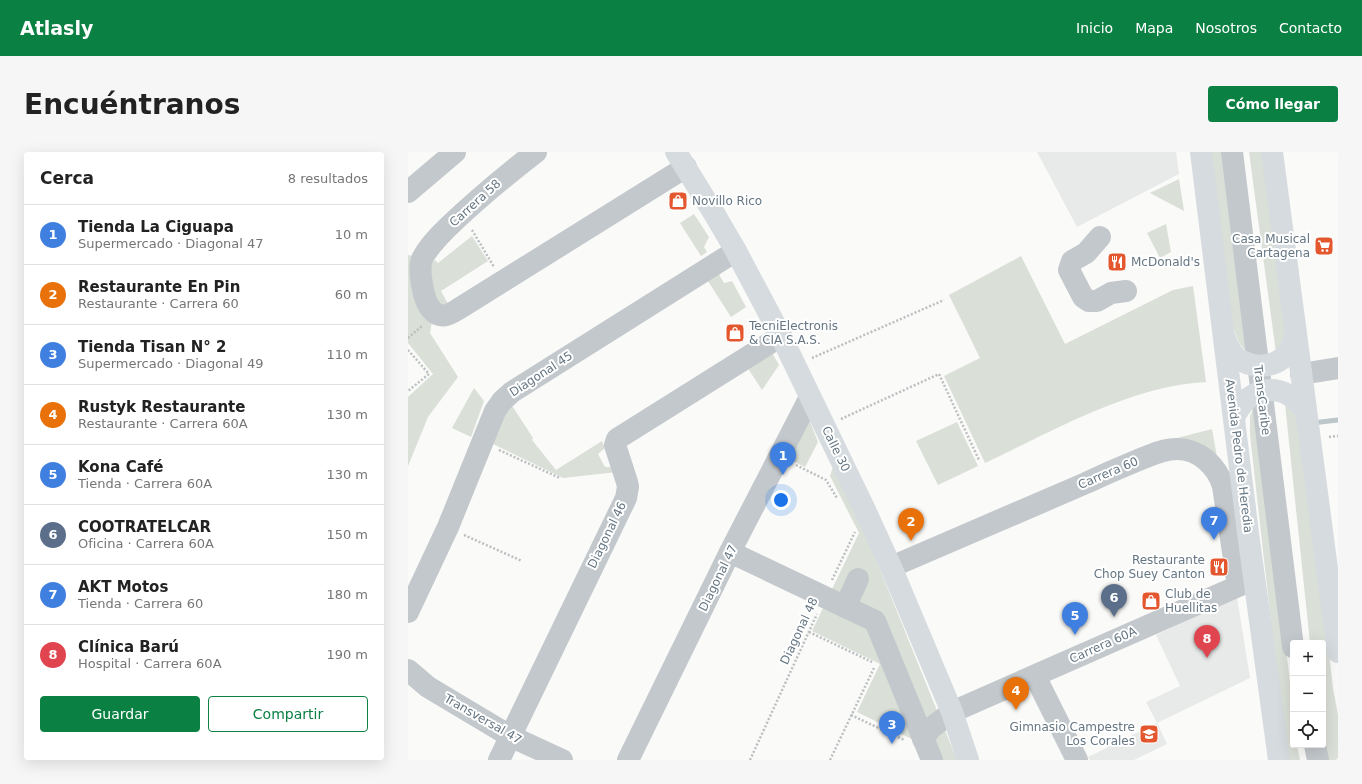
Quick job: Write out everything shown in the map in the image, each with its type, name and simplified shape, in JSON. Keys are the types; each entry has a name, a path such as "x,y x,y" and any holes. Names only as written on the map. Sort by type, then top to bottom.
{"main road":[{"name":"Avenida Pedro de Heredia","path":"1201,152 1234,418 1246,582 1279,760"},
{"path":"1272,152 1338,652"},
{"name":"Calle 30","path":"681,160 736,251 795,365 865,510 891,567 952,712 968,760"},
{"path":"1224,337 1228,348 1235,356 1245,363 1256,366 1267,365 1278,361 1287,354 1293,345 1295,334"},
{"path":"1234,418 1239,407 1247,399 1257,393 1268,390 1279,391 1290,395 1299,402 1306,411"}],"street":[{"path":"408,192 455,152"},
{"name":"Carrera 58","path":"503,281 446,316 441,316 433,312 426,299 422,280 422,261 428,250 439,237 462,214 536,152"},
{"name":"TransCaribe","path":"1237,158 1297,640"},
{"path":"503,281 681,160"},
{"path":"1100,237 1086,253 1072,261 1069,270 1083,297 1089,300 1097,300 1111,294 1126,291"},
{"name":"Diagonal 45","path":"408,612 448,527 495,411 502,401 512,392 736,251"},
{"name":"Diagonal 46","path":"499,760 626,498 628,482 615,445 616,439 780,336"},
{"path":"1301,374 1338,368"},
{"name":"Diagonal 47","path":"628,760 730,552 810,397"},
{"name":"Carrera 60","path":"891,567 1121,467 1154,454 1176,449 1186,450 1207,460 1220,478 1246,582"},
{"path":"730,552 875,621 914,740 932,760"},
{"path":"845,607 858,579"},
{"name":"Carrera 60A","path":"914,740 952,712 1246,582"},
{"name":"Transversal 47","path":"408,670 428,687 510,736 562,760"},
{"path":"1035,676 1077,760"},
{"path":"1304,748 1306,760"},
{"path":"1316,748 1318,760"}],"path":[{"path":"462,214 503,281"},
{"path":"795,365 944,300"},
{"path":"408,338 423,325"},
{"path":"408,350 429,374 408,391"},
{"path":"825,427 939,374 979,460"},
{"path":"482,442 560,478"},
{"path":"779,456 826,480 837,499"},
{"name":"Diagonal 48","path":"750,760 865,510"},
{"path":"448,527 522,561"},
{"path":"809,632 876,664 830,760"},
{"path":"851,716 914,740"}],"shaded area":[{"path":"1037,152 1176,152 1179,174 1077,227"},
{"path":"1208,152 1225,152 1246,351 1239,343 1233,327"},
{"path":"1249,152 1263,152 1290,326 1276,353"},
{"path":"1179,179 1184,211 1150,193"},
{"path":"694,214 709,237 704,247 707,252 701,256 680,223"},
{"path":"1166,224 1171,252 1160,258 1147,233"},
{"path":"472,236 488,261 441,291 448,304 440,310 427,269 435,260 438,263"},
{"path":"408,255 412,256 426,306 432,321 430,333 458,377 428,417 408,466 408,397 433,374 408,343"},
{"path":"1021,256 1065,344 1173,290 1193,286 1206,382 1177,385 1121,401 1065,424 985,463 944,376 980,358 949,295"},
{"path":"717,271 724,283 732,281 746,307 731,317 706,278"},
{"path":"771,351 779,365 762,390 747,367"},
{"path":"474,388 484,401 471,437 452,428"},
{"path":"1257,400 1290,683 1290,748 1298,748 1300,760 1288,760 1284,738 1250,435 1250,416"},
{"path":"509,401 533,438 532,440 556,470 602,441 605,448 598,454 605,467 614,467 617,472 563,478 489,442"},
{"path":"1285,404 1297,417 1304,433 1333,688 1338,715 1338,760 1327,760 1324,748 1326,748 1326,640 1310,640"},
{"path":"807,414 818,442 805,467 785,457"},
{"path":"957,422 978,466 938,485 916,441"},
{"path":"1212,429 1219,468 1177,438"},
{"path":"833,467 864,530 957,760 920,760 926,746 857,712 880,664 812,631 859,533 830,476"},
{"path":"1237,597 1250,678 1157,723 1146,702 1180,686 1156,635"},
{"name":"Gimnasio Campestre Los Corales","path":"1157,723 1167,744 1134,760 1090,760 1088,757"}],"waterway":[{"path":"1312,423 1338,420"}],"place":[{"name":"Novillo Rico","path":"678,201"},
{"name":"Casa Musical Cartagena","path":"1324,246"},
{"name":"McDonald's","path":"1117,262"},
{"name":"TecniElectronis & CIA S.A.S.","path":"735,333"},
{"name":"Tienda La Ciguapa","path":"783,475"},
{"name":"AKT Motos","path":"1214,540"},
{"name":"Restaurante En Pin","path":"911,541"},
{"name":"Restaurante Chop Suey Canton","path":"1219,567"},
{"name":"Club de Huellitas","path":"1151,601"},
{"name":"COOTRATELCAR","path":"1114,617"},
{"name":"Kona Café","path":"1075,635"},
{"name":"Clínica Barú","path":"1207,658"},
{"name":"Rustyk Restaurante","path":"1016,710"},
{"name":"Gimnasio Campestre Los Corales","path":"1149,734"},
{"name":"Tienda Tisan N° 2","path":"892,744"}]}
